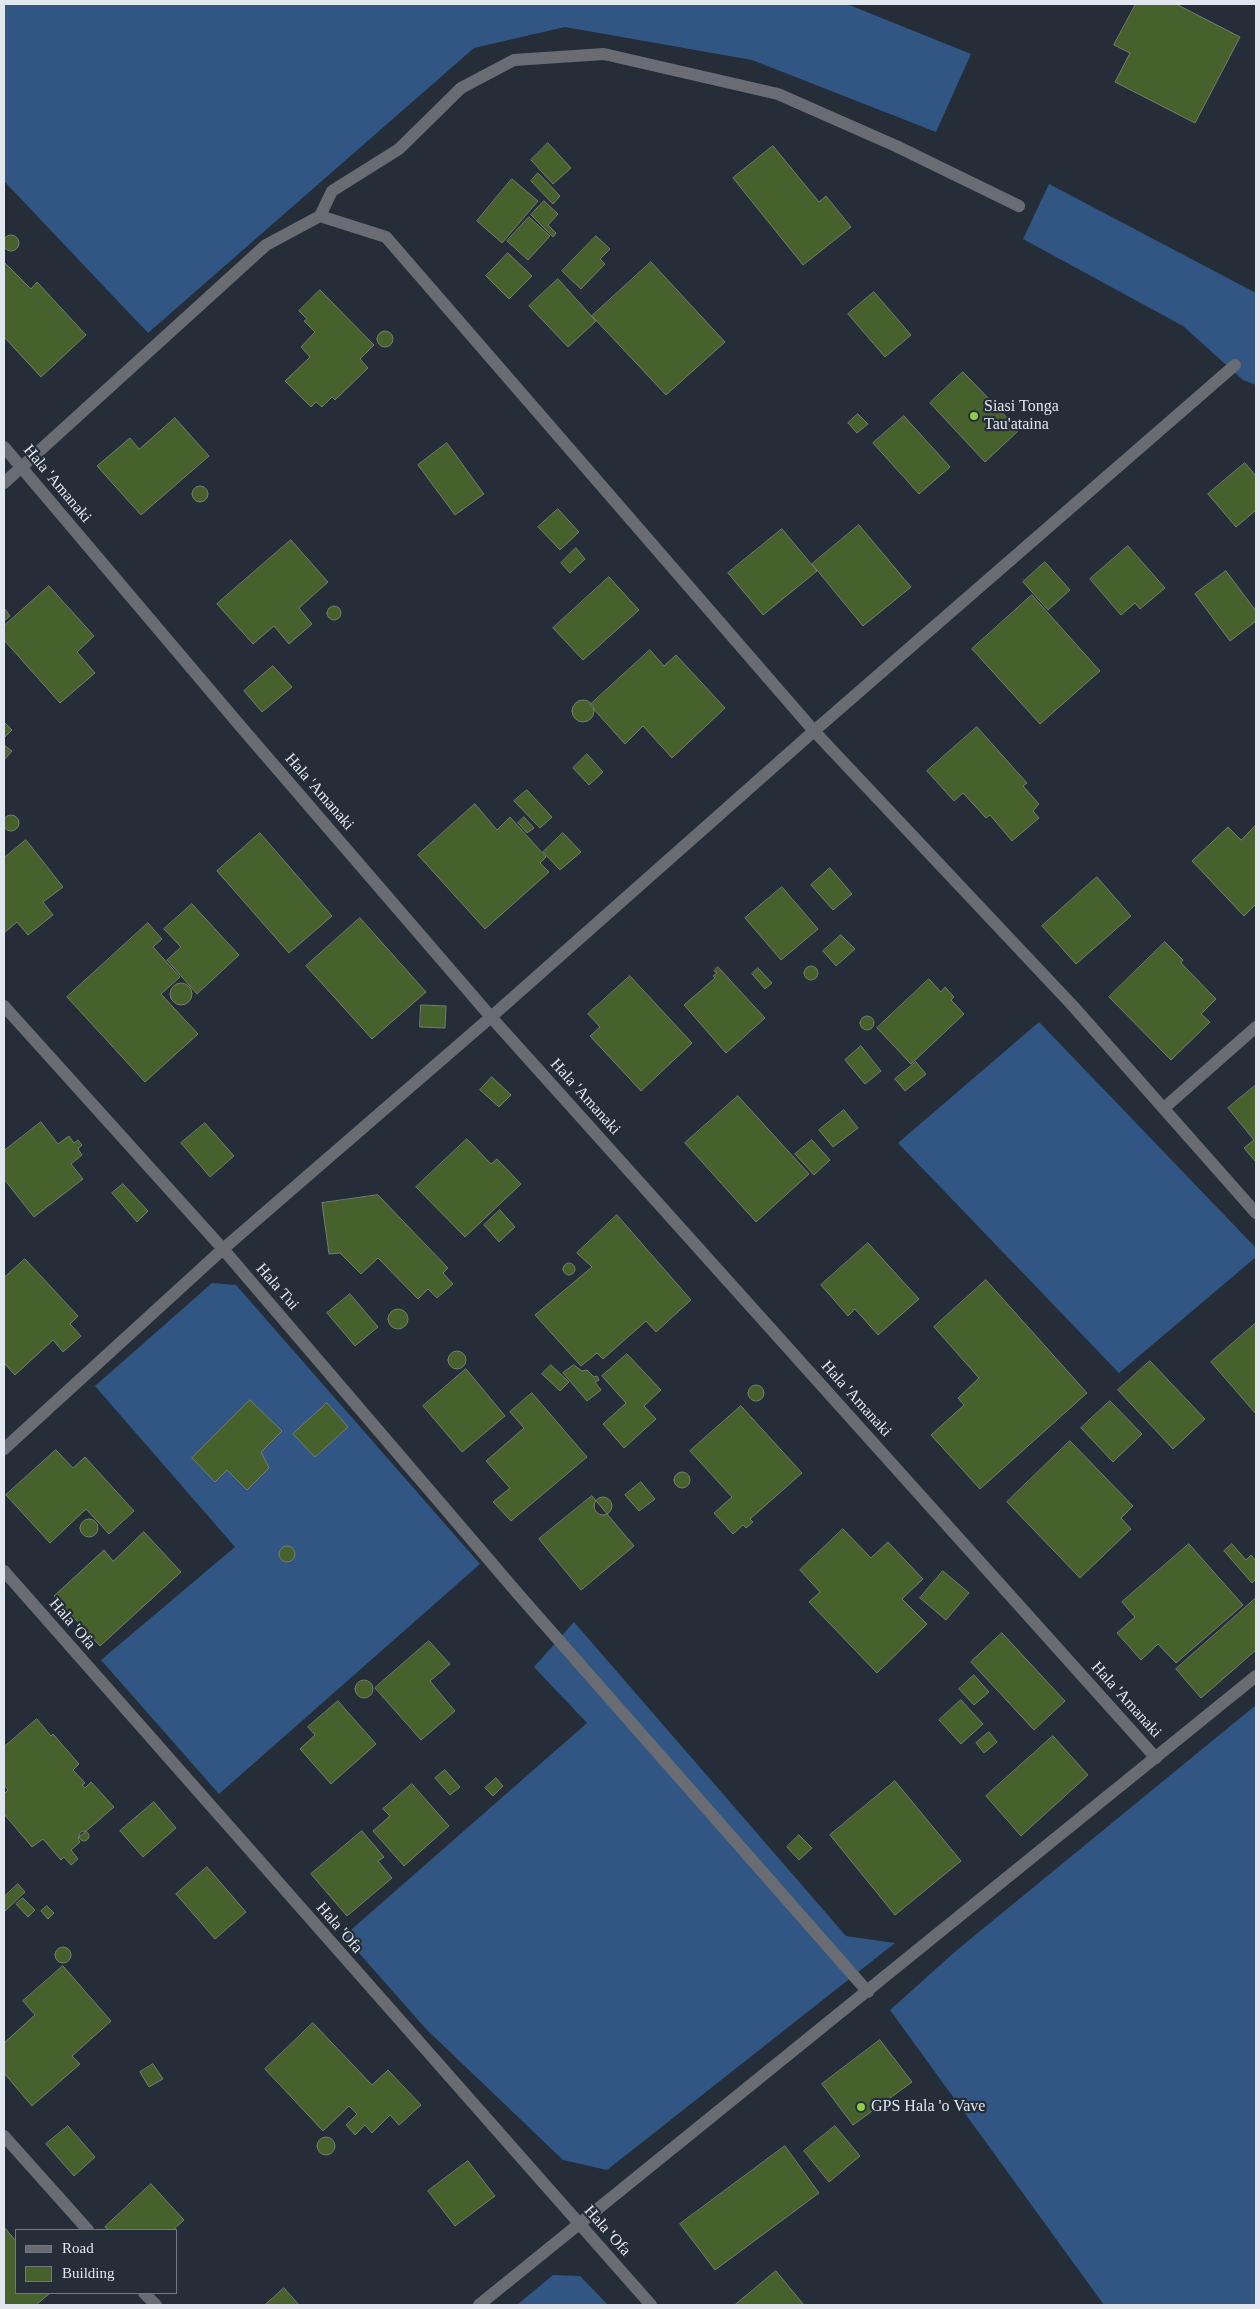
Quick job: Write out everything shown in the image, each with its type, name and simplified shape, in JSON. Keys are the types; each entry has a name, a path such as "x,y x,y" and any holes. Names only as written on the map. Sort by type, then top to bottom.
{"street":[{"path":"4,483 266,245 320,216 332,191 399,149 462,88 514,60 604,54 778,94 896,146 1019,206"},
{"path":"320,216 386,237 814,731 1073,1006 1256,1213"},
{"path":"4,1449 223,1249 492,1017 814,731 1235,365"},
{"name":"Hala 'Amanaki","path":"4,446 242,728 492,1017 1156,1758"},
{"name":"Hala Tui","path":"4,1006 223,1249 519,1595 868,1992"},
{"path":"1164,1108 1256,1027"},
{"name":"Hala 'Ofa","path":"4,1571 651,2305"},
{"path":"479,2305 1256,1676"},
{"path":"4,2136 87,2229"},
{"path":"145,2294 156,2305"}],"shaded area":[{"path":"4,4 847,4 971,54 936,132 752,60 565,27 474,48 148,333 4,181"},
{"path":"1049,184 1256,293 1256,385 1243,380 1183,326 1023,239"},
{"path":"1039,1022 1256,1248 1256,1257 1119,1373 898,1143"},
{"path":"212,1283 236,1285 480,1564 219,1794 101,1660 235,1547 95,1386"},
{"path":"574,1622 846,1936 895,1943 607,2170 563,2160 426,2029 344,1936 587,1723 534,1667"},
{"path":"1256,1705 1256,2305 1104,2305 890,2010 957,1950"},
{"path":"553,2275 580,2276 608,2305 517,2305"}],"building":[{"path":"1136,4 1176,4 1240,37 1195,123 1115,82 1130,53 1114,45"},
{"path":"548,143 571,168 553,184 531,160"},
{"path":"773,146 819,202 826,196 851,227 803,265 733,178"},
{"path":"538,173 560,196 553,204 531,181"},
{"path":"512,179 538,201 502,243 477,221"},
{"path":"544,201 558,214 548,225 556,233 553,237 531,215"},
{"path":"529,217 550,236 528,260 507,241"},
{"path":"11,235 17,237 19,243 17,249 11,251 5,249 3,243 5,237"},
{"path":"596,236 610,249 600,259 605,264 581,289 562,271"},
{"path":"508,253 532,276 509,299 486,276"},
{"path":"4,262 31,289 37,282 86,335 41,377 4,337"},
{"path":"651,262 725,342 666,395 592,316"},
{"path":"558,279 596,321 568,347 529,306"},
{"path":"320,290 374,345 360,359 368,368 335,400 332,397 322,407 316,402 311,407 285,381 310,357 301,347 315,332 304,321 307,319 299,311"},
{"path":"874,292 911,335 885,357 848,314"},
{"path":"382,331 388,331 393,336 391,345 382,347 377,342 377,336"},
{"name":"Siasi Tonga Tau'ataina","path":"963,372 1019,430 985,462 930,403"},
{"path":"858,414 868,424 857,433 848,423"},
{"path":"904,416 950,467 919,494 873,443"},
{"path":"175,418 209,456 141,515 97,466 130,438 139,449"},
{"path":"447,443 484,494 455,515 418,465"},
{"path":"1245,463 1256,476 1256,510 1236,527 1208,494"},
{"path":"197,486 203,486 208,491 206,500 197,502 192,497 192,491"},
{"path":"558,509 579,532 560,550 538,527"},
{"path":"859,525 911,587 863,626 812,564"},
{"path":"782,529 817,571 763,615 728,573"},
{"path":"291,540 328,582 299,608 312,624 289,644 274,626 253,644 217,604"},
{"path":"1128,546 1165,588 1140,609 1135,603 1121,615 1090,579"},
{"path":"576,548 585,559 570,573 561,563"},
{"path":"1045,562 1070,590 1048,610 1023,582"},
{"path":"1226,571 1256,611 1256,621 1230,641 1195,594"},
{"path":"609,577 639,610 583,660 553,628"},
{"path":"49,586 94,636 77,652 95,673 60,703 4,640 4,626"},
{"path":"1032,595 1100,671 1040,724 972,649"},
{"path":"331,606 337,606 341,613 337,620 331,620 327,616 327,610"},
{"path":"4,608 10,616 4,621"},
{"path":"650,650 664,666 676,655 725,708 672,758 643,726 625,744 590,705"},
{"path":"273,666 292,687 262,712 244,691"},
{"path":"583,700 591,703 594,711 591,719 583,722 575,719 572,711 575,703"},
{"path":"4,722 12,730 4,738"},
{"path":"977,727 1027,783 1023,786 1039,804 1033,811 1039,818 1012,841 990,815 986,818 963,793 954,801 927,771"},
{"path":"4,745 12,751 4,760"},
{"path":"587,754 603,772 589,785 573,768"},
{"path":"527,790 552,817 540,828 514,801"},
{"path":"475,804 497,830 510,817 546,857 540,863 549,872 485,929 418,855"},
{"path":"11,815 17,817 19,823 17,829 11,831 5,829 3,823 5,817"},
{"path":"524,817 534,828 527,833 518,823"},
{"path":"1256,825 1256,904 1244,916 1192,861 1228,827 1241,840"},
{"path":"260,833 332,916 289,953 217,871"},
{"path":"563,833 581,852 560,870 543,852"},
{"path":"26,840 63,887 43,902 53,915 28,935 17,922 4,933 4,858"},
{"path":"830,868 852,894 833,910 811,885"},
{"path":"1097,877 1131,916 1076,964 1042,926"},
{"path":"782,887 818,929 781,960 745,918"},
{"path":"192,904 239,955 197,994 167,960 181,947 164,929"},
{"path":"360,918 426,992 372,1039 306,966"},
{"path":"148,923 162,939 153,947 180,977 161,994 198,1034 145,1082 67,997"},
{"path":"841,935 855,949 836,966 823,951"},
{"path":"1165,942 1183,960 1181,963 1216,999 1201,1014 1210,1022 1171,1060 1109,997"},
{"path":"808,966 814,966 818,973 814,980 808,980 804,976 804,970"},
{"path":"718,967 765,1018 726,1053 684,1005 715,978 713,976 717,973 714,971"},
{"path":"758,968 772,983 765,989 752,974"},
{"path":"630,976 692,1043 641,1091 590,1036 600,1027 588,1014"},
{"path":"929,979 941,992 945,987 954,997 951,1000 964,1014 911,1064 877,1028"},
{"path":"181,983 189,986 192,994 189,1002 181,1005 173,1002 170,994 173,986"},
{"path":"421,1005 446,1006 445,1028 420,1027"},
{"path":"867,1016 872,1018 874,1023 872,1028 867,1030 862,1028 860,1023 862,1018"},
{"path":"861,1046 881,1071 865,1084 845,1060"},
{"path":"916,1062 926,1074 905,1091 895,1079"},
{"path":"492,1077 511,1095 499,1107 480,1090"},
{"path":"1256,1085 1256,1162 1244,1148 1254,1140 1228,1108"},
{"path":"738,1096 809,1174 756,1222 685,1143"},
{"path":"844,1110 858,1128 833,1147 819,1130"},
{"path":"41,1122 58,1144 69,1136 74,1143 78,1140 82,1145 78,1149 82,1155 71,1164 83,1179 34,1217 4,1179 4,1151"},
{"path":"205,1123 234,1156 210,1177 181,1143"},
{"path":"467,1139 491,1164 497,1159 521,1184 465,1237 416,1187"},
{"path":"812,1140 830,1160 814,1175 795,1154"},
{"path":"123,1184 148,1211 137,1222 112,1193"},
{"path":"378,1195 448,1268 443,1273 453,1284 437,1298 428,1289 418,1299 378,1258 361,1274 340,1253 329,1254 322,1203"},
{"path":"500,1210 515,1227 499,1242 484,1225"},
{"path":"617,1215 691,1300 656,1332 646,1321 603,1359 597,1353 581,1366 535,1315 592,1267 577,1253"},
{"path":"868,1243 919,1299 878,1335 855,1309 848,1316 821,1285"},
{"path":"25,1259 78,1316 70,1324 81,1336 63,1352 53,1340 15,1375 4,1363 4,1278"},
{"path":"571,1263 574,1264 574,1274 567,1275 564,1274 563,1267 564,1264"},
{"path":"986,1280 1087,1393 980,1489 931,1435 964,1405 958,1398 979,1378 934,1327"},
{"path":"350,1294 378,1327 355,1346 327,1313"},
{"path":"398,1309 405,1312 408,1319 405,1326 398,1329 391,1326 388,1319 391,1312"},
{"path":"1256,1323 1256,1414 1211,1362"},
{"path":"457,1351 463,1354 466,1360 463,1366 457,1369 451,1366 448,1360 451,1354"},
{"path":"627,1354 661,1390 644,1406 656,1419 624,1448 603,1424 626,1403 602,1376"},
{"path":"1150,1361 1205,1419 1173,1449 1118,1390"},
{"path":"551,1365 569,1382 560,1391 542,1374"},
{"path":"574,1365 582,1371 587,1370 594,1377 597,1376 599,1380 595,1382 601,1390 587,1401 563,1373"},
{"path":"466,1369 505,1416 462,1452 423,1406"},
{"path":"753,1385 759,1385 764,1390 762,1399 753,1401 748,1396 748,1390"},
{"path":"532,1393 587,1457 511,1521 493,1502 510,1488 486,1461 524,1428 510,1412"},
{"path":"250,1400 282,1431 261,1452 269,1468 247,1490 227,1470 215,1482 192,1458"},
{"path":"1110,1401 1142,1434 1113,1462 1081,1428"},
{"path":"327,1403 348,1427 315,1457 293,1434"},
{"path":"741,1406 802,1473 750,1519 753,1522 746,1528 743,1525 733,1534 714,1513 732,1497 690,1451"},
{"path":"1070,1441 1133,1506 1121,1518 1131,1529 1080,1578 1007,1502"},
{"path":"56,1450 73,1468 85,1457 134,1511 109,1534 86,1509 50,1543 6,1495"},
{"path":"682,1472 688,1474 690,1480 688,1486 682,1488 676,1486 674,1480 676,1474"},
{"path":"641,1482 655,1499 639,1511 625,1495"},
{"path":"592,1496 634,1546 581,1590 539,1539"},
{"path":"603,1497 609,1500 612,1506 609,1512 603,1515 597,1512 594,1506 597,1500"},
{"path":"89,1519 95,1522 98,1528 95,1534 89,1537 83,1534 80,1528 83,1522"},
{"path":"843,1529 871,1558 888,1542 923,1579 902,1599 927,1624 877,1673 809,1602 820,1592 800,1570"},
{"path":"144,1532 181,1572 100,1646 54,1596 104,1550 113,1561"},
{"path":"1189,1544 1243,1605 1176,1663 1158,1644 1141,1660 1117,1633 1135,1617 1122,1602"},
{"path":"1232,1544 1246,1560 1251,1555 1256,1561 1256,1579 1252,1583 1224,1551"},
{"path":"284,1546 290,1546 295,1551 293,1560 284,1562 279,1557 279,1551"},
{"path":"943,1571 969,1593 946,1620 920,1598"},
{"path":"1256,1598 1256,1650 1201,1698 1176,1669"},
{"path":"1002,1633 1065,1701 1034,1730 971,1662"},
{"path":"429,1641 450,1664 430,1681 455,1711 421,1740 375,1688"},
{"path":"974,1675 989,1692 974,1705 959,1689"},
{"path":"364,1680 370,1683 373,1689 370,1695 364,1698 358,1695 355,1689 358,1683"},
{"path":"961,1700 983,1724 961,1744 939,1720"},
{"path":"338,1701 376,1744 331,1784 300,1749 315,1735 308,1727"},
{"path":"37,1719 79,1764 73,1770 85,1783 82,1785 85,1788 91,1782 114,1807 78,1838 80,1842 71,1850 78,1859 71,1865 64,1857 61,1860 43,1839 32,1847 4,1814 4,1794 8,1790 4,1785 4,1747"},
{"path":"989,1732 997,1742 984,1753 976,1743"},
{"path":"1053,1736 1088,1775 1021,1836 986,1796"},
{"path":"445,1770 460,1787 450,1795 435,1778"},
{"path":"496,1778 503,1786 493,1796 485,1788"},
{"path":"895,1781 961,1861 895,1915 830,1835"},
{"path":"412,1784 449,1826 404,1866 373,1831 390,1816 383,1809"},
{"path":"154,1802 176,1828 143,1857 120,1831"},
{"path":"84,1831 89,1836 84,1841 79,1836"},
{"path":"362,1831 384,1857 378,1861 392,1878 347,1916 311,1874"},
{"path":"799,1835 812,1848 799,1860 787,1847"},
{"path":"207,1867 246,1912 215,1939 176,1894"},
{"path":"18,1884 25,1892 4,1912 4,1897"},
{"path":"23,1898 35,1910 28,1917 16,1904"},
{"path":"47,1906 54,1913 48,1919 41,1911"},
{"path":"60,1947 66,1947 71,1952 69,1961 60,1963 55,1958 55,1952"},
{"path":"63,1966 111,2021 72,2056 80,2064 32,2106 4,2073 4,2043 35,2015 23,2001"},
{"path":"313,2023 372,2085 388,2070 421,2105 399,2125 390,2115 372,2133 365,2125 355,2135 346,2125 357,2114 349,2106 323,2131 265,2069"},
{"path":"880,2040 912,2082 853,2125 822,2084"},
{"path":"153,2064 163,2079 149,2087 140,2072"},
{"path":"68,2126 95,2157 74,2176 46,2144"},
{"path":"835,2126 860,2156 829,2182 804,2151"},
{"path":"326,2137 332,2140 335,2146 332,2152 326,2155 320,2152 317,2146 320,2140"},
{"path":"785,2146 819,2193 715,2270 680,2224"},
{"path":"468,2161 495,2196 455,2226 428,2191"},
{"path":"151,2184 184,2220 174,2229 108,2229 105,2227"},
{"path":"4,2227 15,2240 15,2294 49,2294 36,2305 4,2305"},
{"path":"776,2271 804,2305 735,2305"},
{"path":"284,2288 299,2305 265,2305"}],"place":[{"name":"Siasi Tonga Tau'ataina","path":"974,416"},
{"name":"GPS Hala 'o Vave","path":"861,2107"}]}
